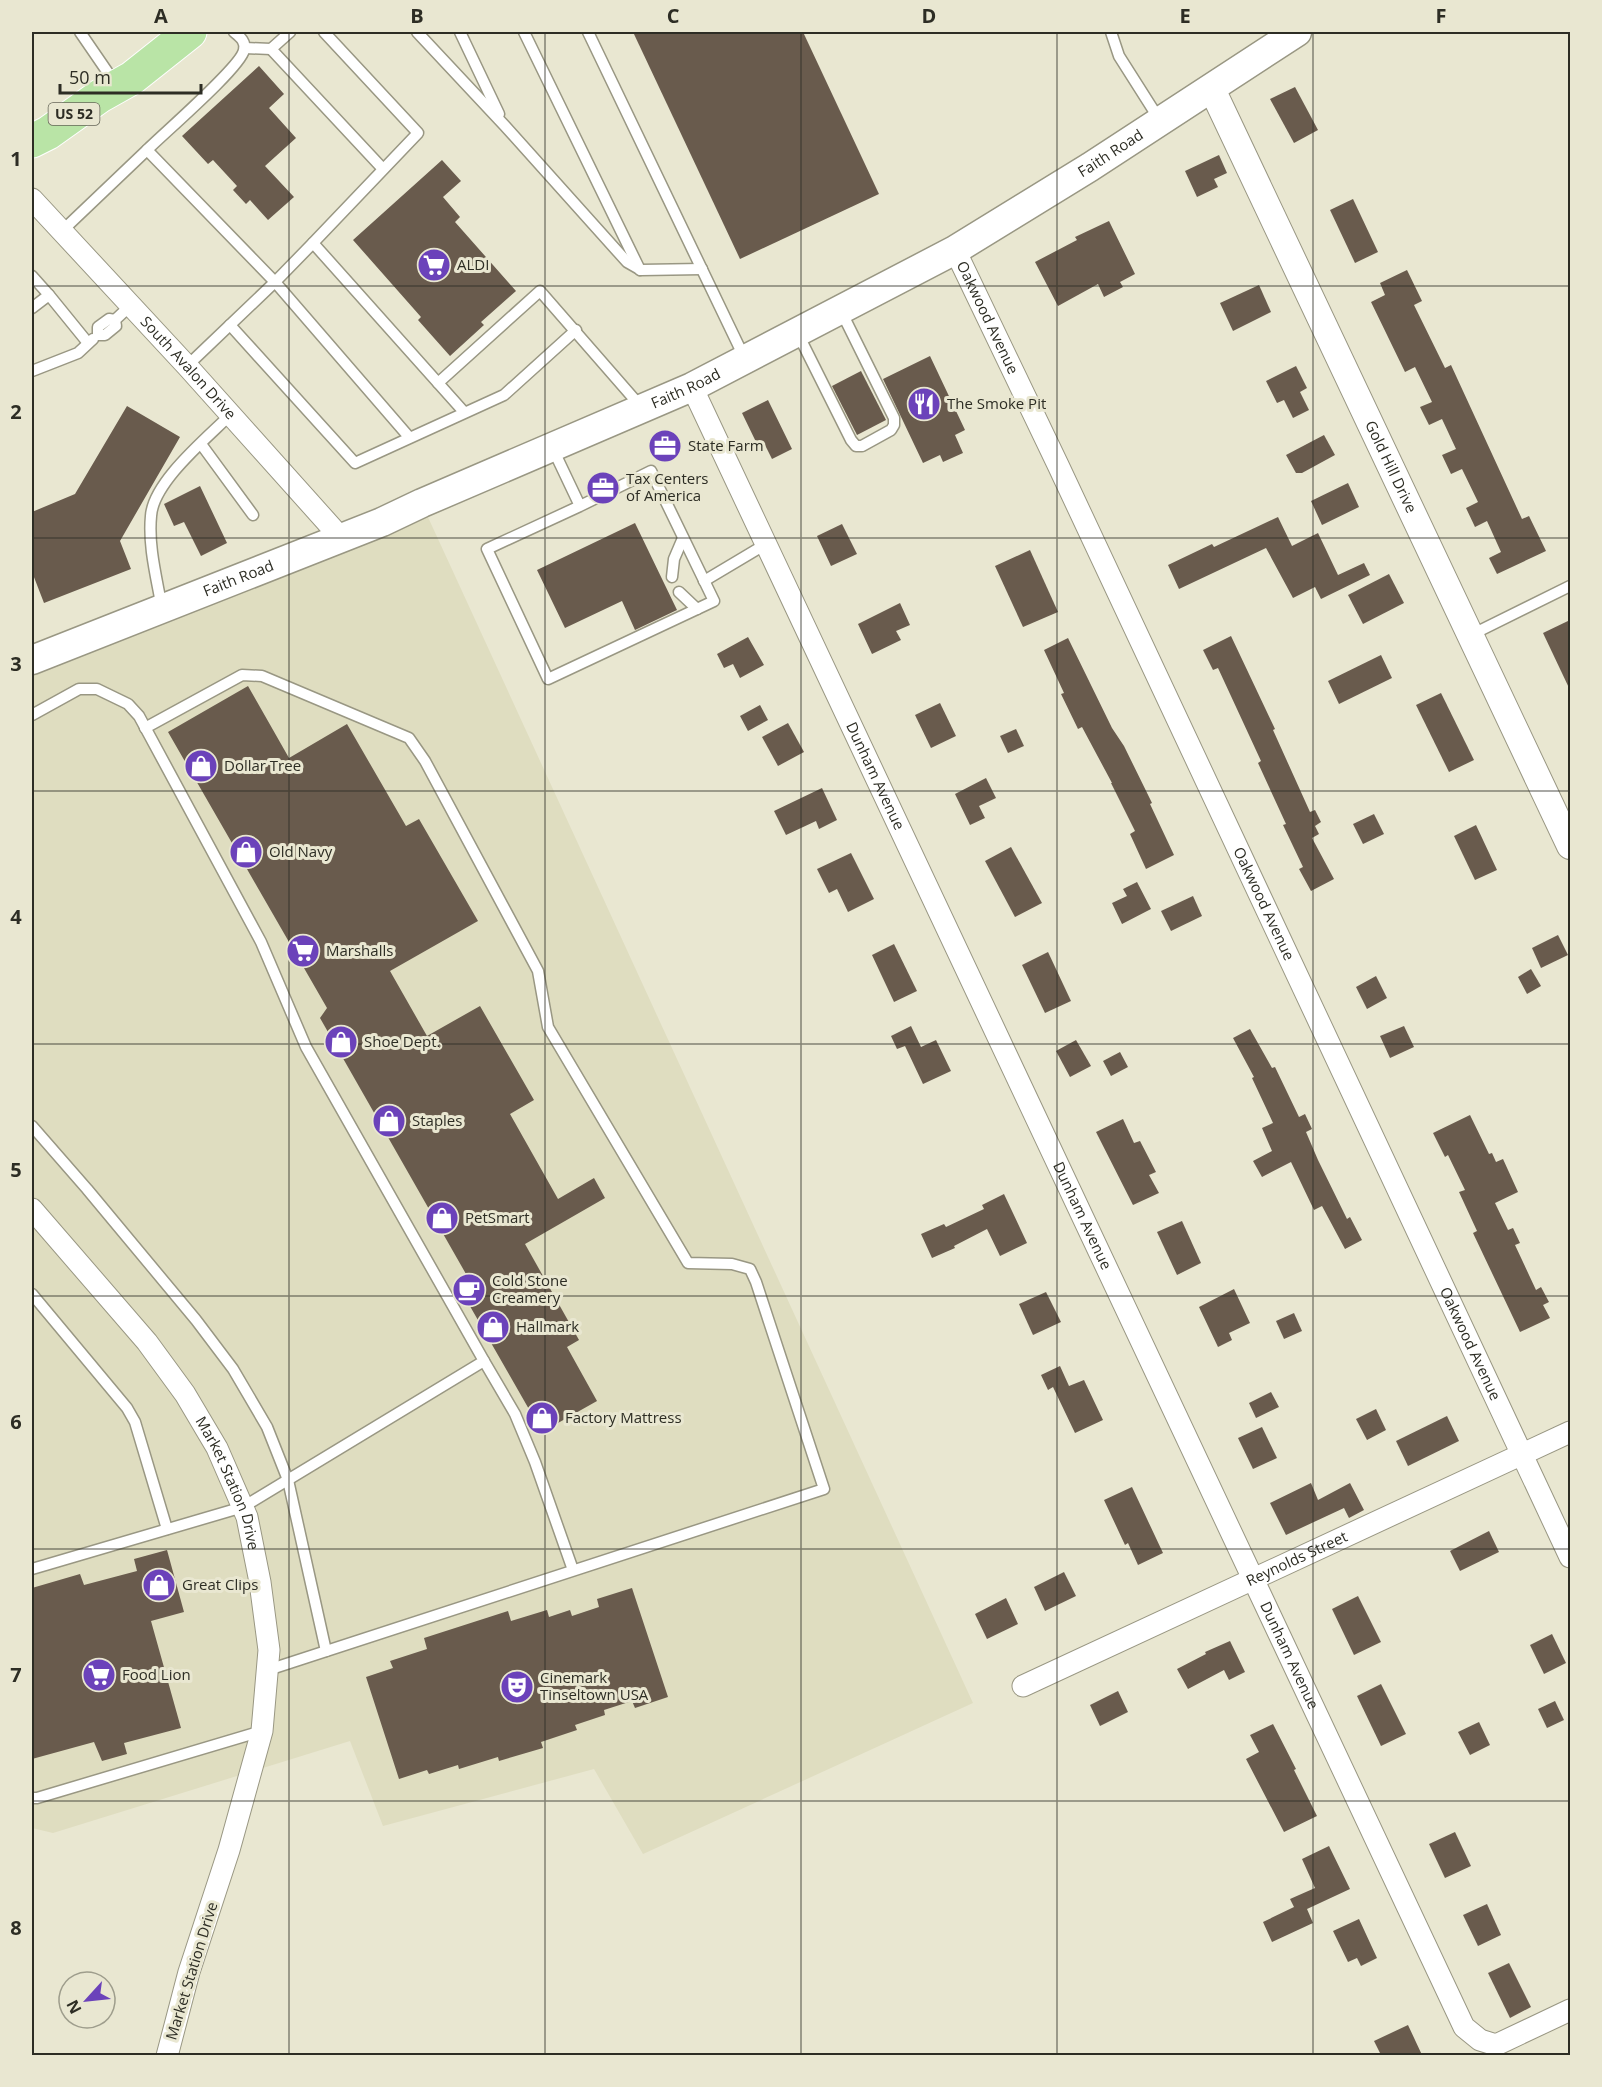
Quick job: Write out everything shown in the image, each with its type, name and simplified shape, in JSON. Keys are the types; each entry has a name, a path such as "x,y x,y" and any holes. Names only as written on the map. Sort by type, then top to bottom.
{"main road":[{"name":"US 52","path":"32,141 132,78 190,32"},
{"name":"Faith Road","path":"32,660 342,539 692,387 955,250 1161,122 1295,32"}],"street":[{"name":"Gold Hill Drive","path":"1212,89 1570,846"},
{"name":"South Avalon Drive","path":"32,199 187,366 342,539"},
{"name":"Oakwood Avenue","path":"955,250 1570,1557"},
{"name":"Dunham Avenue","path":"692,387 1464,2027 1480,2040 1496,2045 1570,2010"},
{"name":"Market Station Drive","path":"32,1209 147,1341 185,1394 217,1448 247,1517 260,1582 269,1650 262,1731 229,1850 189,1972 167,2055"},
{"name":"Reynolds Street","path":"1023,1686 1570,1432"}],"lane":[{"path":"80,32 117,86"},
{"path":"62,231 224,78 243,56 245,48 244,40 234,32"},
{"path":"245,48 271,49 290,32"},
{"path":"187,366 275,282 418,134 324,32"},
{"path":"417,32 627,262 641,270 702,269"},
{"path":"460,32 505,126"},
{"path":"524,32 641,270"},
{"path":"588,32 745,359"},
{"path":"1111,32 1119,56 1161,122"},
{"path":"271,49 383,170"},
{"path":"147,150 275,282 409,437"},
{"path":"313,243 464,412"},
{"path":"32,276 88,343"},
{"path":"438,383 540,291 642,408"},
{"path":"32,308 49,295"},
{"path":"32,370 78,353 98,335 98,327 110,319 115,320 131,305"},
{"path":"797,332 851,440 856,446 862,446 891,430 894,426 894,418 840,310"},
{"path":"230,325 355,462 504,395 576,330"},
{"path":"162,609 151,548 150,514 166,478 230,415"},
{"path":"201,444 253,515"},
{"path":"552,447 580,506"},
{"path":"651,471 683,538 714,601 548,679 487,549 651,471"},
{"path":"672,577 674,559 683,538"},
{"path":"704,581 766,544"},
{"path":"1471,635 1570,586"},
{"path":"680,592 697,609"},
{"path":"145,728 242,675 262,676 409,738 425,761 538,971 548,1027 688,1263 732,1264 750,1269 824,1489 267,1670"},
{"path":"32,715 79,689 97,689 128,704 139,717 261,942 306,1047 515,1414 535,1462 573,1570"},
{"path":"32,1126 196,1320 233,1369 267,1427 288,1480 326,1651"},
{"path":"32,1294 127,1407 135,1422 167,1529"},
{"path":"32,1569 243,1508 484,1361"},
{"path":"32,1798 262,1731"}],"shaded area":[{"path":"427,515 973,1703 643,1854 594,1769 383,1826 350,1741 53,1833 32,1828 32,675 118,637"}],"building":[{"path":"633,32 803,32 879,194 740,259"},
{"path":"259,66 284,94 269,108 296,138 265,166 294,197 268,220 250,200 246,204 233,190 237,186 213,160 208,164 182,136"},
{"path":"1295,87 1318,130 1294,143 1270,99"},
{"path":"1219,155 1227,173 1214,179 1218,187 1197,197 1185,171"},
{"name":"ALDI","path":"442,160 461,181 443,197 460,217 455,222 516,291 481,322 484,325 450,356 418,320 421,317 353,240"},
{"path":"1353,199 1378,252 1355,263 1330,210"},
{"path":"1109,221 1135,274 1120,282 1123,287 1104,297 1098,284 1058,306 1035,262 1077,240 1075,237"},
{"path":"1407,270 1422,301 1414,305 1445,368 1451,365 1522,519 1529,516 1546,551 1497,574 1489,558 1501,552 1487,521 1475,527 1466,508 1478,502 1462,469 1451,474 1442,455 1456,449 1442,419 1429,425 1420,407 1432,402 1415,367 1405,372 1371,302 1385,295 1380,283"},
{"path":"1259,285 1271,312 1233,331 1220,303"},
{"name":"The Smoke Pit","path":"930,356 965,430 955,435 963,453 943,462 940,455 923,463 883,379"},
{"path":"1296,366 1307,388 1300,392 1309,410 1293,418 1284,400 1277,403 1266,381"},
{"path":"861,371 886,420 857,435 832,386"},
{"path":"768,400 792,449 772,459 763,441 757,444 742,413"},
{"path":"127,406 180,437 120,541 131,569 44,603 32,572 32,512 75,494"},
{"path":"1324,435 1335,455 1302,473 1296,473 1286,455"},
{"path":"1348,483 1359,507 1322,525 1311,501"},
{"path":"200,486 227,543 201,556 184,522 174,526 164,504"},
{"path":"1278,517 1292,546 1318,533 1338,575 1364,563 1370,575 1321,599 1315,587 1293,598 1266,548 1179,589 1168,565 1212,544 1214,547"},
{"path":"635,523 677,610 635,630 622,601 565,628 537,570"},
{"path":"842,524 857,554 831,566 817,536"},
{"path":"1030,550 1058,612 1023,627 995,566"},
{"path":"1389,574 1404,603 1363,624 1348,595"},
{"path":"900,603 910,625 896,631 901,640 872,654 858,624"},
{"path":"1570,620 1570,690 1543,633"},
{"path":"1231,636 1275,729 1273,730 1310,812 1315,810 1321,822 1315,826 1319,834 1312,838 1334,879 1311,891 1299,869 1303,867 1258,763 1261,761 1218,668 1213,670 1203,650"},
{"path":"748,637 764,665 740,678 733,664 724,668 717,654"},
{"path":"1068,638 1152,803 1150,804 1174,855 1146,869 1130,834 1135,831 1082,727 1078,729 1044,650"},
{"path":"1381,655 1392,678 1339,704 1328,681"},
{"path":"248,686 289,758 347,724 406,826 419,819 478,921 390,971 427,1036 480,1006 534,1100 510,1114 558,1199 594,1178 605,1198 525,1244 579,1340 567,1347 597,1401 542,1432 459,1287 470,1281 320,1018 327,1008 168,732"},
{"path":"1441,693 1474,760 1449,772 1416,705"},
{"path":"940,703 956,736 931,748 915,715"},
{"path":"760,705 768,720 748,731 740,716"},
{"path":"788,723 804,752 778,766 762,737"},
{"path":"1016,729 1024,746 1008,753 1000,736"},
{"path":"986,778 996,798 979,806 985,818 970,825 955,794"},
{"path":"822,788 837,820 819,829 816,821 786,835 774,811"},
{"path":"1374,814 1384,834 1363,844 1353,824"},
{"path":"1476,825 1497,870 1475,880 1454,836"},
{"path":"1011,847 1042,903 1015,917 985,861"},
{"path":"851,853 874,899 848,912 837,889 829,893 817,869"},
{"path":"1137,882 1151,909 1122,924 1112,903 1127,896 1123,889"},
{"path":"1193,896 1202,916 1171,931 1161,911"},
{"path":"1558,935 1568,955 1541,968 1532,948"},
{"path":"894,944 917,991 894,1002 872,955"},
{"path":"1048,952 1071,1001 1045,1013 1022,965"},
{"path":"1531,969 1541,986 1527,994 1518,977"},
{"path":"1376,976 1387,998 1367,1009 1356,987"},
{"path":"911,1026 921,1047 936,1040 951,1071 923,1084 905,1046 897,1049 891,1036"},
{"path":"1404,1026 1414,1047 1390,1058 1380,1036"},
{"path":"1250,1029 1272,1068 1275,1067 1299,1117 1305,1114 1312,1129 1306,1132 1318,1160 1347,1219 1350,1217 1362,1240 1345,1249 1322,1206 1314,1210 1291,1162 1262,1177 1253,1161 1272,1151 1262,1128 1273,1123 1252,1078 1254,1077 1233,1038"},
{"path":"1076,1040 1091,1066 1070,1077 1056,1051"},
{"path":"1120,1052 1128,1067 1111,1076 1103,1061"},
{"path":"1470,1115 1489,1154 1492,1153 1496,1162 1503,1159 1518,1192 1495,1203 1508,1230 1513,1228 1520,1243 1515,1245 1536,1290 1541,1287 1549,1302 1543,1305 1550,1318 1520,1332 1473,1233 1477,1231 1459,1192 1465,1190 1448,1155 1445,1157 1433,1133"},
{"path":"1123,1119 1134,1143 1140,1141 1156,1172 1149,1175 1159,1193 1133,1205 1096,1132"},
{"path":"1004,1194 1027,1243 1000,1256 987,1229 954,1246 955,1248 932,1258 921,1234 944,1224 946,1227 984,1209 982,1205"},
{"path":"1182,1221 1201,1263 1177,1275 1157,1232"},
{"path":"1234,1289 1250,1323 1229,1333 1232,1340 1218,1347 1199,1307"},
{"path":"1046,1292 1061,1322 1033,1335 1019,1304"},
{"path":"1294,1313 1302,1331 1284,1339 1276,1321"},
{"path":"1060,1366 1069,1386 1084,1380 1103,1420 1075,1433 1053,1387 1048,1390 1041,1375"},
{"path":"1271,1392 1279,1407 1256,1418 1249,1403"},
{"path":"1376,1409 1386,1430 1367,1440 1356,1419"},
{"path":"1447,1416 1459,1441 1408,1466 1396,1441"},
{"path":"1262,1427 1277,1458 1253,1469 1238,1438"},
{"path":"1311,1483 1318,1500 1350,1483 1364,1510 1349,1518 1344,1508 1286,1535 1270,1503"},
{"path":"1132,1487 1163,1553 1138,1565 1128,1543 1125,1545 1104,1500"},
{"path":"1489,1531 1499,1552 1460,1571 1450,1551"},
{"name":"Food Lion","path":"167,1550 184,1612 151,1621 181,1728 124,1743 127,1754 102,1761 94,1742 32,1759 32,1588 80,1574 84,1585 137,1571 134,1559"},
{"path":"1064,1572 1076,1596 1045,1611 1034,1587"},
{"name":"Cinemark Tinseltown USA","path":"632,1588 668,1697 635,1708 632,1701 604,1710 605,1715 575,1725 577,1730 541,1742 543,1748 499,1761 498,1757 459,1769 458,1765 429,1774 427,1770 399,1779 366,1677 393,1668 390,1661 427,1649 424,1638 508,1611 511,1621 547,1610 549,1617 570,1610 572,1616 599,1607 597,1599"},
{"path":"1358,1596 1381,1642 1354,1655 1332,1609"},
{"path":"1006,1598 1018,1624 987,1639 975,1614"},
{"path":"1552,1634 1566,1663 1544,1674 1530,1645"},
{"path":"1230,1641 1245,1672 1229,1680 1224,1670 1188,1689 1177,1669 1206,1654 1205,1652"},
{"path":"1381,1684 1406,1734 1381,1746 1357,1696"},
{"path":"1118,1691 1128,1712 1100,1726 1090,1705"},
{"path":"1555,1701 1564,1720 1547,1728 1538,1709"},
{"path":"1479,1722 1490,1745 1470,1755 1458,1732"},
{"path":"1273,1724 1317,1816 1284,1832 1246,1759 1259,1752 1250,1735"},
{"path":"1455,1832 1471,1866 1445,1878 1429,1844"},
{"path":"1329,1846 1350,1889 1307,1909 1313,1923 1272,1942 1263,1922 1294,1907 1290,1899 1315,1888 1302,1859"},
{"path":"1487,1904 1501,1935 1478,1946 1463,1915"},
{"path":"1359,1919 1377,1958 1361,1966 1357,1958 1348,1962 1333,1931"},
{"path":"1509,1963 1531,2007 1510,2018 1488,1973"},
{"path":"1408,2025 1422,2055 1381,2055 1374,2041"}],"place":[{"name":"ALDI","path":"434,265"},
{"name":"The Smoke Pit","path":"924,404"},
{"name":"State Farm","path":"665,446"},
{"name":"Tax Centers of America","path":"603,488"},
{"name":"Dollar Tree","path":"201,766"},
{"name":"Old Navy","path":"246,852"},
{"name":"Marshalls","path":"303,951"},
{"name":"Shoe Dept.","path":"341,1042"},
{"name":"Staples","path":"389,1121"},
{"name":"PetSmart","path":"442,1218"},
{"name":"Cold Stone Creamery","path":"469,1290"},
{"name":"Hallmark","path":"493,1327"},
{"name":"Factory Mattress","path":"542,1418"},
{"name":"Great Clips","path":"159,1585"},
{"name":"Food Lion","path":"99,1675"},
{"name":"Cinemark Tinseltown USA","path":"517,1687"}]}
